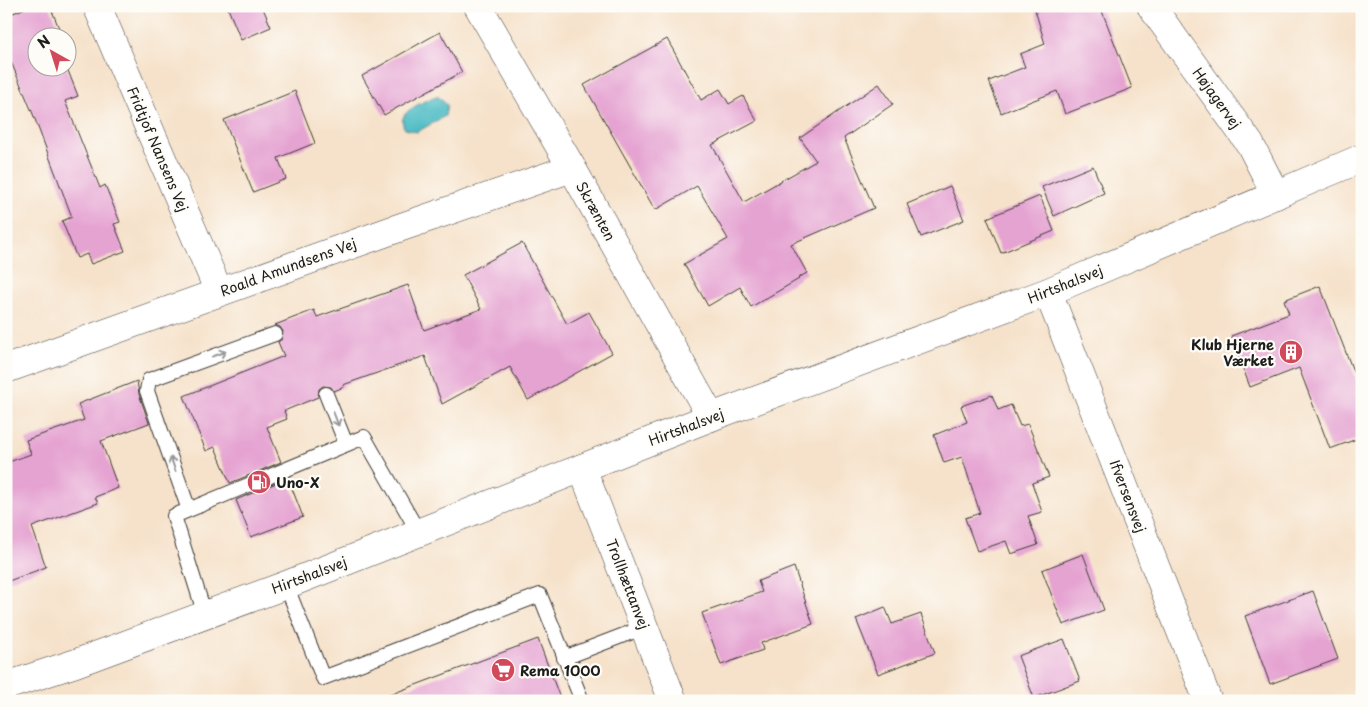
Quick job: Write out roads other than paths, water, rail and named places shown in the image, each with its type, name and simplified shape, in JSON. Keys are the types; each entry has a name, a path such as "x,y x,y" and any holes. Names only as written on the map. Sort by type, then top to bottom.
{"street":[{"name":"Fridtjof Nansens Vej","path":"97,6 219,292"},
{"name":"Skrænten","path":"478,6 572,168 711,417"},
{"name":"Højagervej","path":"1151,6 1250,144 1276,195"},
{"name":"Hirtshalsvej","path":"6,686 76,663 286,585 711,417 1048,292 1362,158"},
{"name":"Roald Amundsens Vej","path":"6,369 572,168"},
{"name":"Ifversensvej","path":"1048,292 1208,701"},
{"name":"Trollhættanvej","path":"582,468 673,701"}],"lane":[{"path":"189,510 147,391 149,380 274,334"},
{"path":"326,394 346,444"},
{"path":"205,615 174,516 364,437 419,532"},
{"path":"286,585 323,678 540,595 582,701"},
{"path":"564,658 645,627"}],"water":[{"path":"433,97 439,97 447,105 445,116 417,132 405,129 403,118 406,113"}],"place":[{"name":"Klub Hjerne Værket","path":"1291,352"},
{"name":"Uno-X","path":"259,482"},
{"name":"Rema 1000","path":"503,670"}]}
